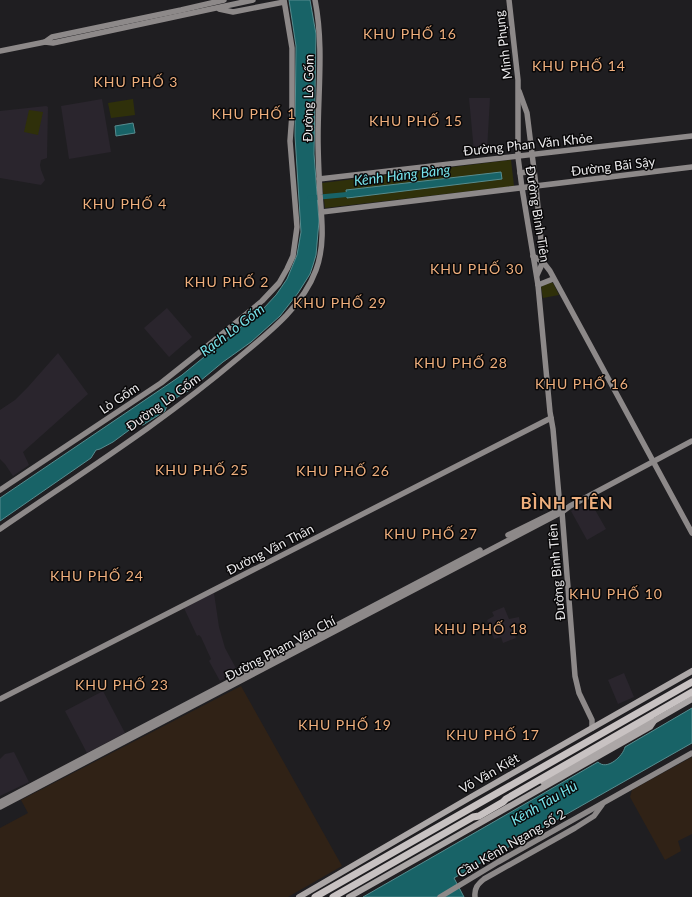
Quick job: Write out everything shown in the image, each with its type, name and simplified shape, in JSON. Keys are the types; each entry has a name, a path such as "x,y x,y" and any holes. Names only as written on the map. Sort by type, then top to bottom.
{"highway":[{"name":"Võ Văn Kiệt","path":"315,897 692,682"},
{"path":"334,897 473,817 479,816 504,802 506,799 692,692"}],"main road":[{"name":"Võ Văn Kiệt","path":"299,897 692,670"},
{"path":"504,802 508,802 692,699"},
{"path":"349,897 650,727 654,721"},
{"path":"342,897 475,821 479,816"}],"street":[{"path":"45,42 52,37 174,12 224,0"},
{"path":"0,51 45,42 53,43 217,9 232,4 253,0"},
{"name":"Đường Lò Gốm","path":"0,529 171,411 227,368 278,324 295,305 316,271 321,252 322,212 319,179 318,134 320,34 315,0"},
{"name":"Minh Phụng","path":"508,0 518,88 518,157"},
{"path":"217,9 233,12 284,1"},
{"name":"Lò Gốm","path":"0,490 161,383 262,301 279,283 290,263 295,243 296,220 290,141 292,114 292,48 284,1"},
{"name":"Minh Phụng","path":"518,88 527,113 532,155"},
{"name":"Đường Phan Văn Khỏe","path":"319,179 692,136"},
{"name":"Đường Bình Tiên","path":"532,155 543,262 537,275"},
{"name":"Đường Bình Tiên","path":"518,157 537,275 561,510 574,676 579,693 592,720 592,728"},
{"name":"Đường Bãi Sậy","path":"522,188 692,167"},
{"path":"520,173 534,171"},
{"path":"322,212 522,188"},
{"path":"533,256 543,262 553,279 692,533"},
{"path":"538,285 553,279"},
{"name":"Đường Văn Thân","path":"0,699 551,418"},
{"name":"Đường Phạm Văn Chí","path":"0,802 412,585 570,506 692,441"},
{"name":"Đường Phạm Văn Chí","path":"0,807 561,510"},
{"path":"592,720 601,723"},
{"name":"Cầu Kênh Ngang số 2","path":"440,897 498,862 692,753"},
{"path":"475,897 478,884 484,879 594,816 604,803"}],"shaded area":[{"path":"469,98 490,98 487,151 474,152"},
{"path":"102,99 111,152 69,159 61,106"},
{"path":"133,99 135,115 111,118 108,103"},
{"path":"48,107 47,158 41,160 40,165 45,180 41,185 0,178 0,111"},
{"path":"29,110 43,112 38,135 24,132"},
{"path":"511,160 514,186 325,208 322,183"},
{"path":"550,282 553,283 559,295 543,298 541,287"},
{"path":"167,308 192,337 169,357 144,328"},
{"path":"58,353 88,394 23,452 29,465 13,476 0,459 0,410 15,400"},
{"path":"590,501 606,529 587,540 571,511"},
{"path":"214,593 219,627 225,648 238,672 220,681 209,661 211,659 201,637 199,635 197,636 184,608"},
{"path":"504,607 509,619 519,617 520,623 511,625 516,638 503,643 501,637 494,639 487,620 494,616 492,612"},
{"path":"624,673 634,697 618,704 608,680"},
{"path":"241,686 342,866 288,897 0,897 0,828 28,813 21,800"},
{"path":"103,691 125,733 87,753 65,711"},
{"path":"14,752 29,782 0,796 0,759 5,754"},
{"path":"692,757 692,834 678,841 681,851 665,860 630,797 632,790"}],"water":[{"path":"289,0 310,0 316,34 314,154 319,221 316,255 310,274 298,293 280,316 251,342 223,362 188,391 171,401 169,400 165,411 143,425 136,425 113,442 96,450 91,458 0,521 0,498 182,375 263,309 276,295 287,279 297,255 301,232 295,136 296,46"},
{"path":"133,123 135,133 116,136 115,126"},
{"name":"Kênh Hàng Bàng","path":"501,172 502,179 347,198 346,190"},
{"name":"Kênh Tàu Hủ","path":"692,708 692,743 454,878 464,897 363,897 598,762 606,765 610,764 618,758 624,751 625,747"}],"waterway":[{"name":"Kênh Hàng Bàng","path":"310,198 352,194"}],"district":[{"name":"KHU PHỐ 16","path":"410,34"},
{"name":"KHU PHỐ 14","path":"579,66"},
{"name":"KHU PHỐ 3","path":"136,82"},
{"name":"KHU PHỐ 1","path":"254,114"},
{"name":"KHU PHỐ 15","path":"416,121"},
{"name":"KHU PHỐ 4","path":"125,204"},
{"name":"KHU PHỐ 30","path":"477,269"},
{"name":"KHU PHỐ 2","path":"227,282"},
{"name":"KHU PHỐ 29","path":"340,303"},
{"name":"KHU PHỐ 28","path":"461,363"},
{"name":"KHU PHỐ 16","path":"582,384"},
{"name":"KHU PHỐ 25","path":"202,470"},
{"name":"KHU PHỐ 26","path":"343,471"},
{"name":"BÌNH TIÊN","path":"567,503"},
{"name":"KHU PHỐ 27","path":"431,534"},
{"name":"KHU PHỐ 24","path":"97,576"},
{"name":"KHU PHỐ 10","path":"616,594"},
{"name":"KHU PHỐ 18","path":"481,629"},
{"name":"KHU PHỐ 23","path":"122,685"},
{"name":"KHU PHỐ 19","path":"345,725"},
{"name":"KHU PHỐ 17","path":"493,735"}],"water label":[{"name":"Rạch Lò Gốm","path":"232,330"}]}
